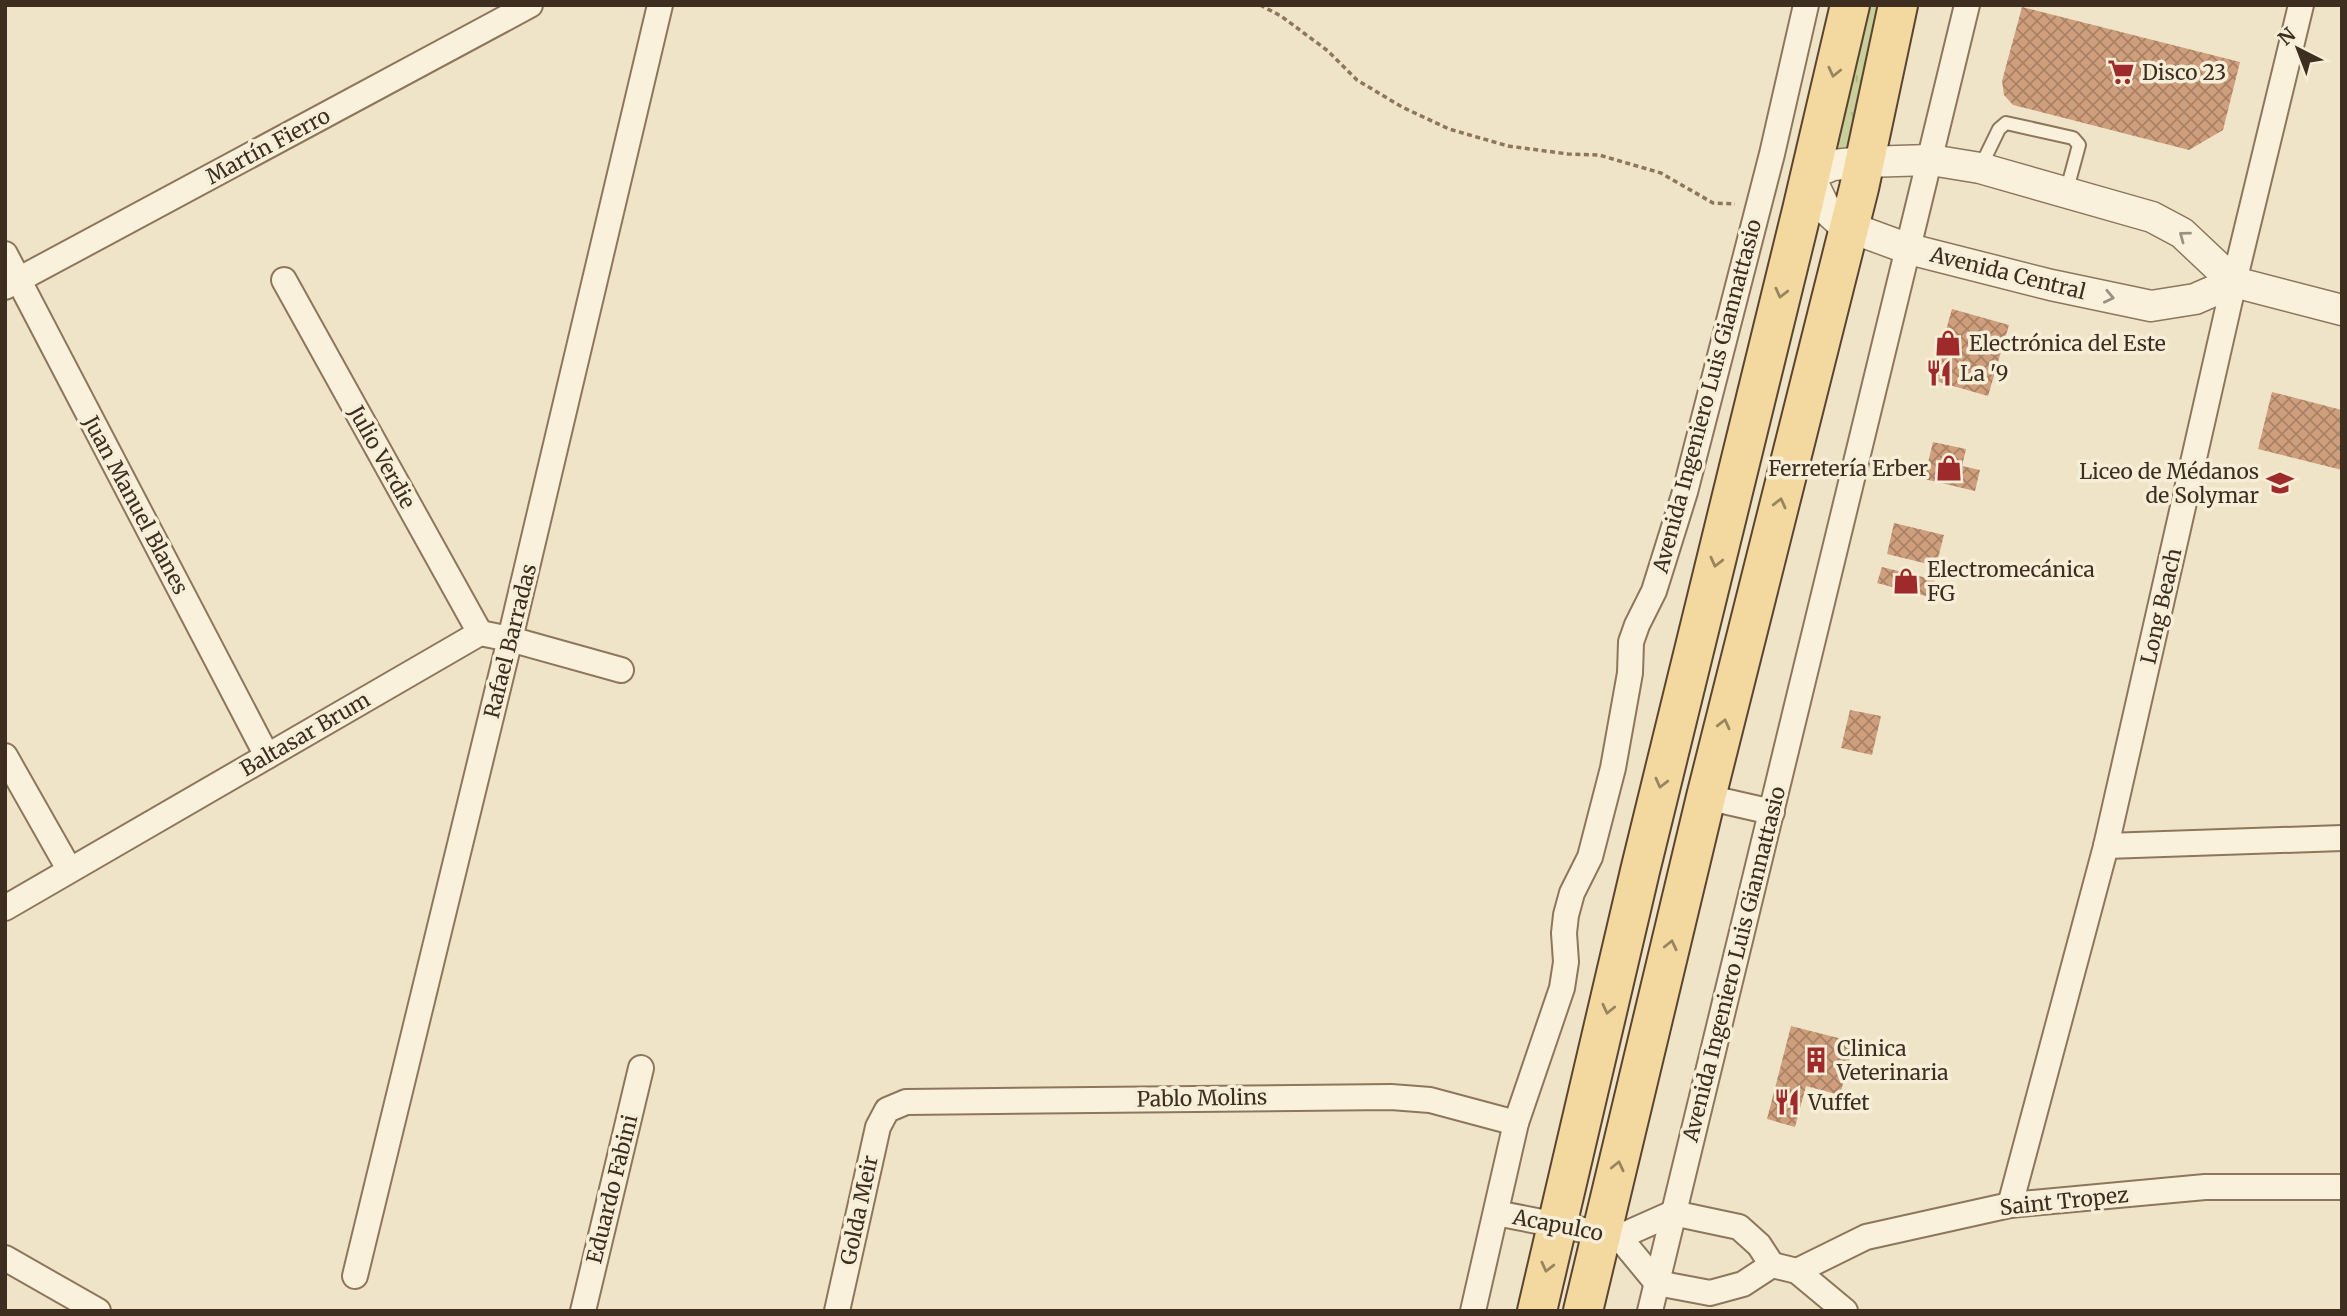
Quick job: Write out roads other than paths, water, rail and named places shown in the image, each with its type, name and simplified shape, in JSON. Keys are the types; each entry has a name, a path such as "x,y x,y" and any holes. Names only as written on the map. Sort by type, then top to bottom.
{"main road":[{"name":"Avenida Ingeniero Luis Giannattasio","path":"1537,1311 1640,871 1850,5"},
{"path":"1583,1311 1611,1235 1706,797 1849,227 1898,5"}],"street":[{"name":"Martín Fierro","path":"12,284 530,5"},
{"name":"Rafael Barradas","path":"355,1276 660,5"},
{"name":"Avenida Ingeniero Luis Giannattasio","path":"1473,1311 1516,1124 1562,988 1566,962 1563,933 1566,915 1572,893 1590,857 1613,768 1630,673 1631,642 1654,591 1685,492 1772,154 1806,5"},
{"name":"Avenida Ingeniero Luis Giannattasio","path":"1650,1311 1967,5"},
{"name":"Long Beach","path":"2010,1205 2106,846 2234,282 2301,5"},
{"path":"1772,154 1809,175 1833,165 1864,162 1931,160 1980,168 2152,217 2182,233 2234,282 2342,310"},
{"name":"Avenida Central","path":"1809,175 1825,208 1849,227 1909,249 2051,285 2151,306 2195,299 2234,282"},
{"name":"Juan Manuel Blanes","path":"5,254 12,284 267,756"},
{"name":"Julio Verdie","path":"284,280 480,634"},
{"path":"480,634 510,639 621,670"},
{"name":"Baltasar Brum","path":"5,908 480,634"},
{"path":"5,756 69,869"},
{"path":"1706,797 1772,812"},
{"path":"2106,846 2342,838"},
{"name":"Eduardo Fabini","path":"583,1311 641,1068"},
{"name":"Pablo Molins","path":"887,1110 906,1102 1391,1097 1430,1100 1516,1124"},
{"name":"Golda Meir","path":"844,1309 878,1127 887,1110"},
{"name":"Saint Tropez","path":"1797,1271 1866,1237 2010,1205 2204,1187 2342,1187"},
{"name":"Acapulco","path":"1496,1213 1611,1235 1674,1213"},
{"path":"1674,1213 1739,1227 1759,1245 1773,1265 1797,1271 1845,1311"},
{"name":"Acapulco","path":"1611,1235 1657,1283"},
{"path":"5,1258 98,1311"},
{"path":"1657,1283 1710,1293 1744,1284 1773,1265"}],"lane":[{"path":"1980,168 1998,129 2006,122 2073,138 2079,145 2066,193"}],"place":[{"name":"Disco 23","path":"2121,72"},
{"name":"Electrónica del Este","path":"1948,343"},
{"name":"La '9","path":"1939,373"},
{"name":"Ferretería Erber","path":"1949,468"},
{"name":"Liceo de Médanos de Solymar","path":"2280,483"},
{"name":"Electromecánica FG","path":"1906,581"},
{"name":"Clinica Veterinaria","path":"1816,1060"},
{"name":"Vuffet","path":"1787,1102"}]}
